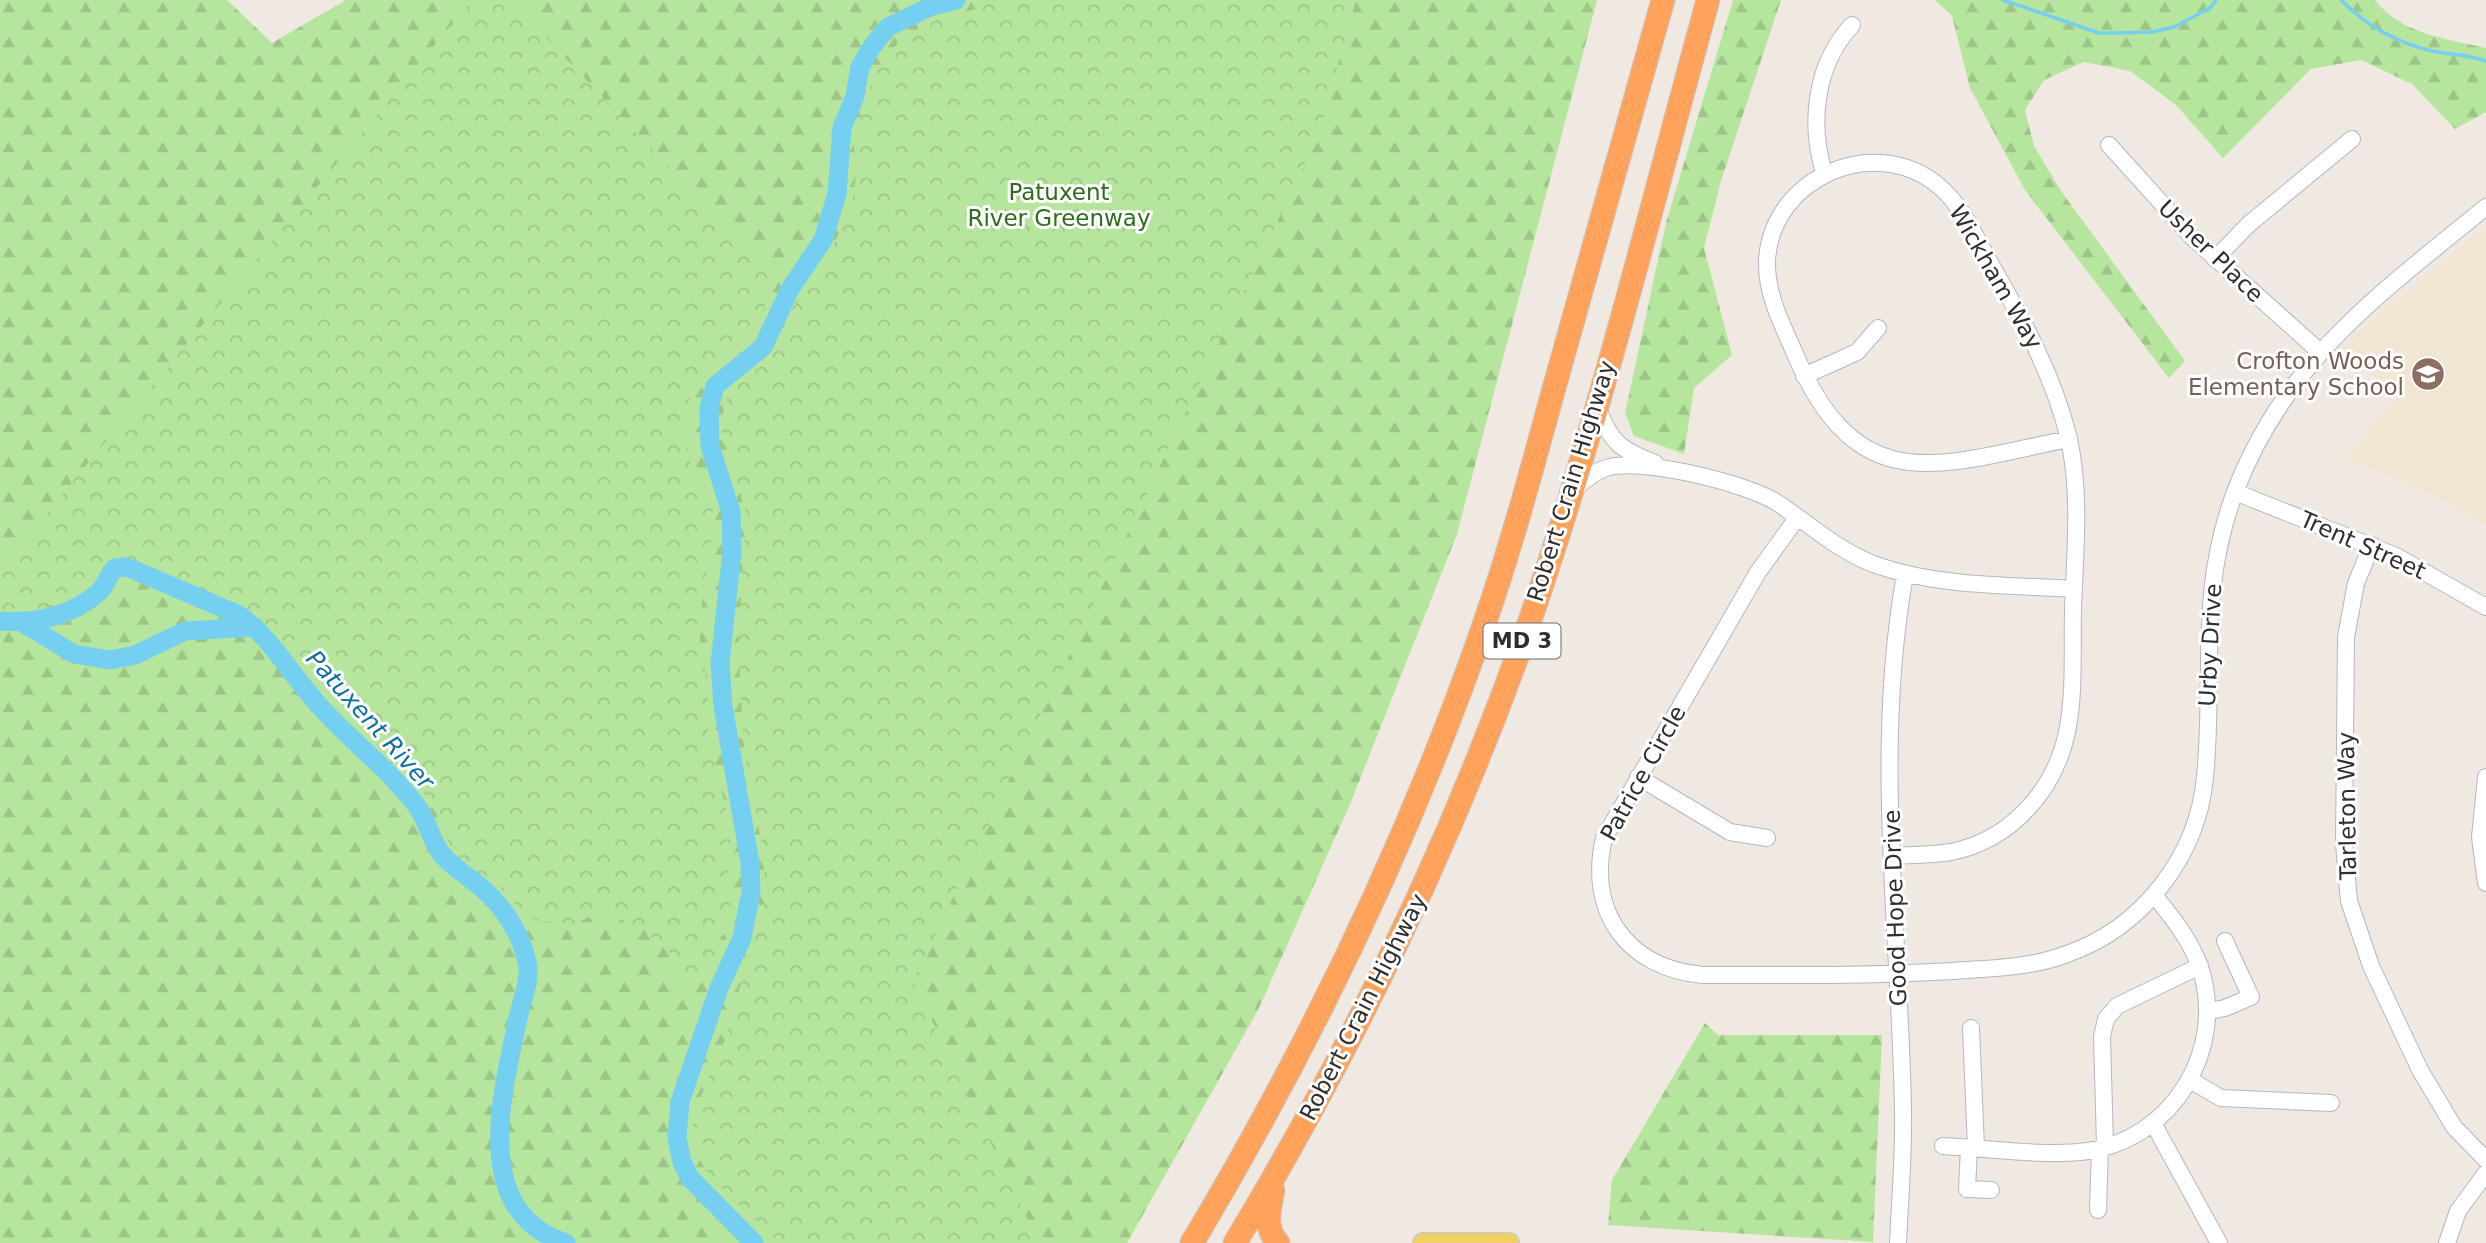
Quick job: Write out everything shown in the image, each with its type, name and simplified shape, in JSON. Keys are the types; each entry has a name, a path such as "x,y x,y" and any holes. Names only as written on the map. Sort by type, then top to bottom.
{"highway":[{"name":"Robert Crain Highway","path":"1192,1243 1282,1088 1347,961 1405,834 1444,734 1509,547 1663,0"},
{"name":"Robert Crain Highway","path":"1235,1243 1275,1177 1382,976 1440,848 1513,667 1570,493 1709,0"},
{"path":"1275,1177 1268,1221 1272,1237 1278,1243"}],"main road":[{"path":"1423,1243 1508,1243"}],"street":[{"path":"1824,173 1814,135 1816,108 1835,47 1852,25"},
{"path":"2215,259 2249,224 2352,139"},
{"name":"Usher Place","path":"2109,145 2174,219 2319,351"},
{"name":"Wickham Way","path":"1893,856 1932,854 1971,846 2007,827 2036,800 2057,765 2068,730 2074,589 2076,485 2069,439 2056,391 2040,352 1970,226 1940,187 1903,166 1885,163 1845,166 1824,173 1790,201 1777,220 1767,260 1773,302 1818,404 1839,430 1874,453 1896,461 1945,464 2069,439"},
{"name":"Urby Drive","path":"1896,975 2007,967 2065,955 2109,934 2154,895 2184,852 2202,799 2205,776 2208,611 2221,539 2235,492 2273,414 2319,351 2350,321 2486,207"},
{"path":"1804,376 1857,352 1878,328"},
{"path":"1596,403 1604,426 1619,446 1631,454 1680,472 1760,493 1853,554 1905,575 1960,582 2074,589"},
{"path":"1570,493 1591,475 1618,465 1680,472"},
{"name":"Trent Street","path":"2235,492 2372,545 2486,607"},
{"name":"Patrice Circle","path":"1797,518 1758,572 1604,838 1599,862 1604,906 1616,928 1646,958 1681,973 1896,975"},
{"name":"Tarleton Way","path":"2372,545 2356,583 2346,637 2344,843 2350,901 2371,966 2420,1070 2454,1127 2486,1160"},
{"name":"Good Hope Drive","path":"1898,1243 1903,1111 1896,975 1891,670 1905,575"},
{"path":"1638,777 1730,832 1767,838"},
{"path":"2486,777 2480,838 2486,883"},
{"path":"1943,1146 2071,1152 2103,1147 2153,1123 2178,1099 2190,1080 2203,1046 2209,1011 2200,966 2182,931 2154,895"},
{"path":"2209,1011 2225,1009 2251,997 2225,941"},
{"path":"2098,1210 2103,1147 2102,1036 2106,1019 2117,1006 2200,966"},
{"path":"1971,1028 1973,1148 1967,1189 1991,1190"},
{"path":"2190,1080 2221,1098 2331,1103"},
{"path":"2153,1123 2219,1243"},
{"path":"2447,1243 2458,1212 2486,1173"}],"shaded area":[{"name":"Crofton Woods Elementary School","path":"2486,227 2486,525 2435,495 2346,458 2397,398 2343,349 2357,333"}],"green space":[{"path":"0,0 227,0 272,43 346,0 1597,0 1457,534 1351,802 1258,1010 1127,1243 0,1243"},
{"path":"472,0 510,0 778,281 747,336 706,368 700,376 694,386 687,416 688,457 709,490 712,500 712,538 700,634 707,684 709,741 729,822 728,871 731,899 726,927 709,965 690,982 678,985 669,952 644,930 612,916 589,917 574,924 539,921 526,916 500,887 467,868 454,855 436,812 418,784 395,769 355,714 319,685 281,645 240,612 136,561 112,564 63,601 34,610 24,618 0,612 0,569"},
{"name":"Patuxent River Greenway","path":"982,0 1356,0 1317,139 913,981 1039,1243 780,1243 714,1182 699,1159 692,1137 694,1113 726,1037 766,895 763,852 744,747 738,641 746,513 721,430 723,412 729,392 765,363 776,348 804,288 833,245 851,209 856,177 854,146 871,83 885,58 898,43 925,24 975,9"},
{"path":"1733,0 1781,0 1721,181 1704,248 1732,355 1694,388 1684,454 1634,436 1625,413 1666,223"},
{"path":"1935,0 2375,0 2398,21 2411,28 2486,48 2486,112 2455,129 2412,84 2361,60 2311,69 2223,158 2176,105 2130,71 2084,62 2044,80 2025,110 2034,146 2061,191 2185,361 2169,378 2025,190 1970,88 1952,16"},
{"path":"1705,1023 1718,1035 1882,1035 1873,1242 1608,1225 1612,1180"}],"waterway":[{"path":"754,1243 690,1178 682,1162 677,1138 680,1102 719,988 742,938 751,891 750,863 723,706 720,663 732,552 731,512 710,446 709,408 715,386 763,347 790,289 823,240 837,194 842,128 855,96 860,67 871,48 888,27 932,6 956,0"},
{"path":"2003,0 2099,33 2152,32 2174,27 2210,8 2216,0"},
{"path":"2341,0 2372,25 2394,38 2432,51 2486,61"},
{"name":"Patuxent River","path":"0,621 40,619 78,607 100,591 115,568 127,567 239,615 271,645 328,715 405,791 420,810 440,852 499,906 514,927 524,950 528,968 527,981 501,1110 500,1144 504,1176 515,1204 535,1227 566,1243"},
{"path":"23,623 74,654 110,660 135,655 185,631 255,627"}],"place":[{"name":"Crofton Woods Elementary School","path":"2428,374"}]}
